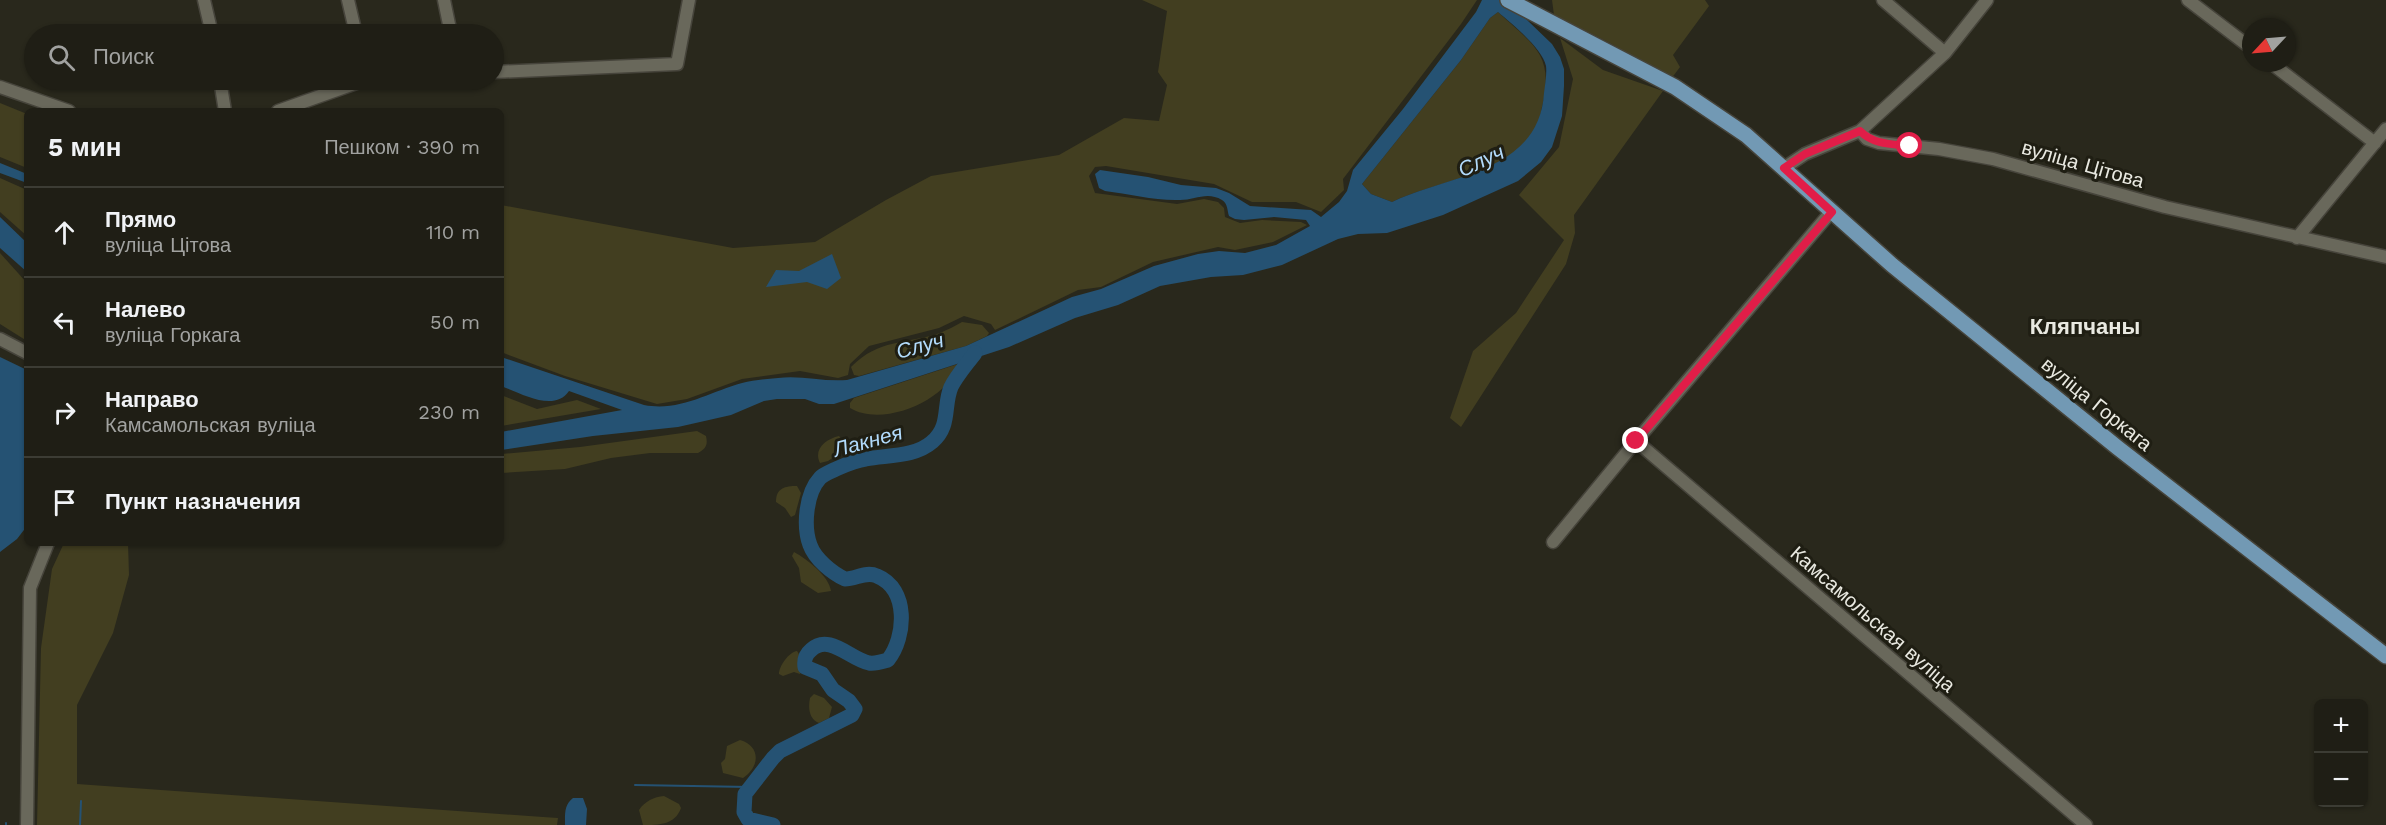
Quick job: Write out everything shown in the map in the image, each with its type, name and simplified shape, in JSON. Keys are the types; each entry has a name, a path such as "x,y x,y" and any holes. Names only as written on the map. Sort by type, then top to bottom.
{"main road":[{"name":"вуліца Горкага","path":"1508,0 1675,87 1746,135 1893,265 2118,448 2386,656"}],"street":[{"path":"204,0 210,24"},
{"path":"348,0 354,24"},
{"path":"444,0 449,24"},
{"path":"504,72 677,64 689,0"},
{"path":"1883,0 1945,52"},
{"path":"1784,168 1805,154 1860,131 1945,52 1987,0"},
{"path":"2188,0 2242,41"},
{"path":"2283,72 2375,143"},
{"path":"0,87 60,108"},
{"path":"222,90 225,108"},
{"path":"286,108 337,90"},
{"path":"2297,238 2386,129"},
{"name":"вуліца Цітова","path":"1860,131 1867,139 1880,143 1939,149 1993,159 2165,207 2386,257"},
{"path":"1553,542 1636,441 1832,212"},
{"path":"0,339 24,351"},
{"name":"Камсамольская вуліца","path":"1636,441 2086,825"},
{"path":"27,825 30,588 47,546"}],"shaded area":[{"path":"1142,0 1477,0 1343,179 1344,190 1321,212 1296,202 1252,202 1214,184 1106,166 1095,167 1089,176 1095,193 1177,204 1204,199 1218,202 1224,208 1225,217 1240,223 1262,220 1301,222 1307,225 1273,242 1235,250 1218,247 1153,262 1101,287 1078,290 995,330 991,324 964,316 939,328 869,346 850,364 848,375 838,378 800,371 742,379 687,399 657,404 565,376 504,353 504,206 733,248 815,242 931,176 1059,155 1124,118 1159,121 1167,85 1158,72 1167,11"},
{"path":"1552,0 1705,0 1709,6 1673,55 1680,67 1671,79 1610,43 1554,15"},
{"path":"1498,12 1531,43 1543,62 1546,74 1545,89 1537,126 1531,137 1518,150 1502,160 1466,176 1392,202 1371,194 1362,184 1461,60 1490,18"},
{"path":"1560,38 1603,70 1663,91 1574,215 1575,233 1566,264 1461,427 1450,418 1473,351 1516,313 1564,240 1519,195 1559,147 1573,79"},
{"path":"0,103 24,113 24,167 0,157"},
{"path":"0,178 24,189 24,233 0,212"},
{"path":"0,253 24,280 24,339 0,324"},
{"path":"962,322 982,325 989,333 966,346 859,376 854,375 851,367 872,351 940,333"},
{"path":"958,364 952,377 942,389 913,407 880,415 850,408 850,403 854,398"},
{"path":"504,396 537,409 577,400 601,409 504,425"},
{"path":"697,431 706,436 707,442 705,448 698,453 650,453 611,458 565,469 504,473 504,454 580,447"},
{"path":"839,436 848,447 828,461 820,463 818,453 822,445"},
{"path":"797,486 801,493 795,515 791,517 785,508 776,502 776,497 782,489"},
{"path":"63,546 128,546 129,575 113,633 77,705 77,784 558,818 557,825 37,825 41,648 52,569"},
{"path":"794,552 811,563 822,574 831,591 818,593 801,582 799,568 792,556"},
{"path":"797,651 802,662 800,674 794,672 783,676 779,674 785,660"},
{"path":"814,694 824,698 832,707 829,718 819,723 813,719 809,709 810,698"},
{"path":"740,740 752,747 756,757 753,768 743,778 723,773 721,763 725,759 727,746"},
{"path":"664,796 679,804 681,808 678,814 666,823 643,825 639,810 650,800"}],"water":[{"path":"1482,0 1520,0 1526,19 1552,44 1564,69 1562,116 1552,147 1541,162 1518,181 1443,215 1387,233 1358,234 1338,239 1282,265 1243,275 1211,277 1160,286 1118,305 1075,318 1009,347 834,404 819,404 805,399 777,399 764,401 731,415 678,427 593,436 504,450 504,431 622,410 569,391 563,397 546,401 504,387 504,358 644,405 657,406 670,406 694,400 755,380 787,377 847,380 966,346 1072,297 1101,289 1154,266 1219,251 1245,253 1276,245 1310,226 1306,220 1274,217 1235,219 1229,216 1226,205 1217,197 1171,200 1105,191 1099,188 1095,174 1100,170 1148,177 1181,185 1216,188 1250,206 1311,210 1321,217 1339,202 1347,191 1353,170 1403,109 1476,12","holes":["1498,12 1533,44 1546,66 1544,93 1538,120 1526,140 1508,156 1487,167 1392,202 1371,194 1362,184 1461,60 1490,18"]},
{"path":"0,163 24,173 24,182 0,173"},
{"path":"0,217 24,240 24,269 0,248"},
{"path":"832,254 841,278 827,289 807,282 766,287 776,270 799,271"},
{"path":"0,357 24,369 24,530 17,539 0,552"},
{"path":"573,798 583,798 587,809 586,825 565,825 565,813"}],"waterway":[{"name":"Лакнея","path":"773,825 748,819 744,812 745,794 780,751 852,715 855,709 849,701 833,690 822,674 805,667 807,654 825,644 869,663 888,660 894,650 901,627 899,602 895,591 887,582 869,574 845,579 830,569 816,555 810,545 806,519 815,484 827,473 854,462 909,453 932,442 942,429 951,387 975,353"},
{"path":"635,785 750,787"},
{"path":"80,825 81,801"}],"district":[{"name":"Кляпчаны","path":"2085,326"}],"route":[{"path":"1636,441 1819,230 1832,212 1784,168 1805,154 1860,131 1867,139 1880,143 1910,146"}],"water label":[{"name":"Случ","path":"1481,161"},
{"name":"Случ","path":"920,346"}]}
